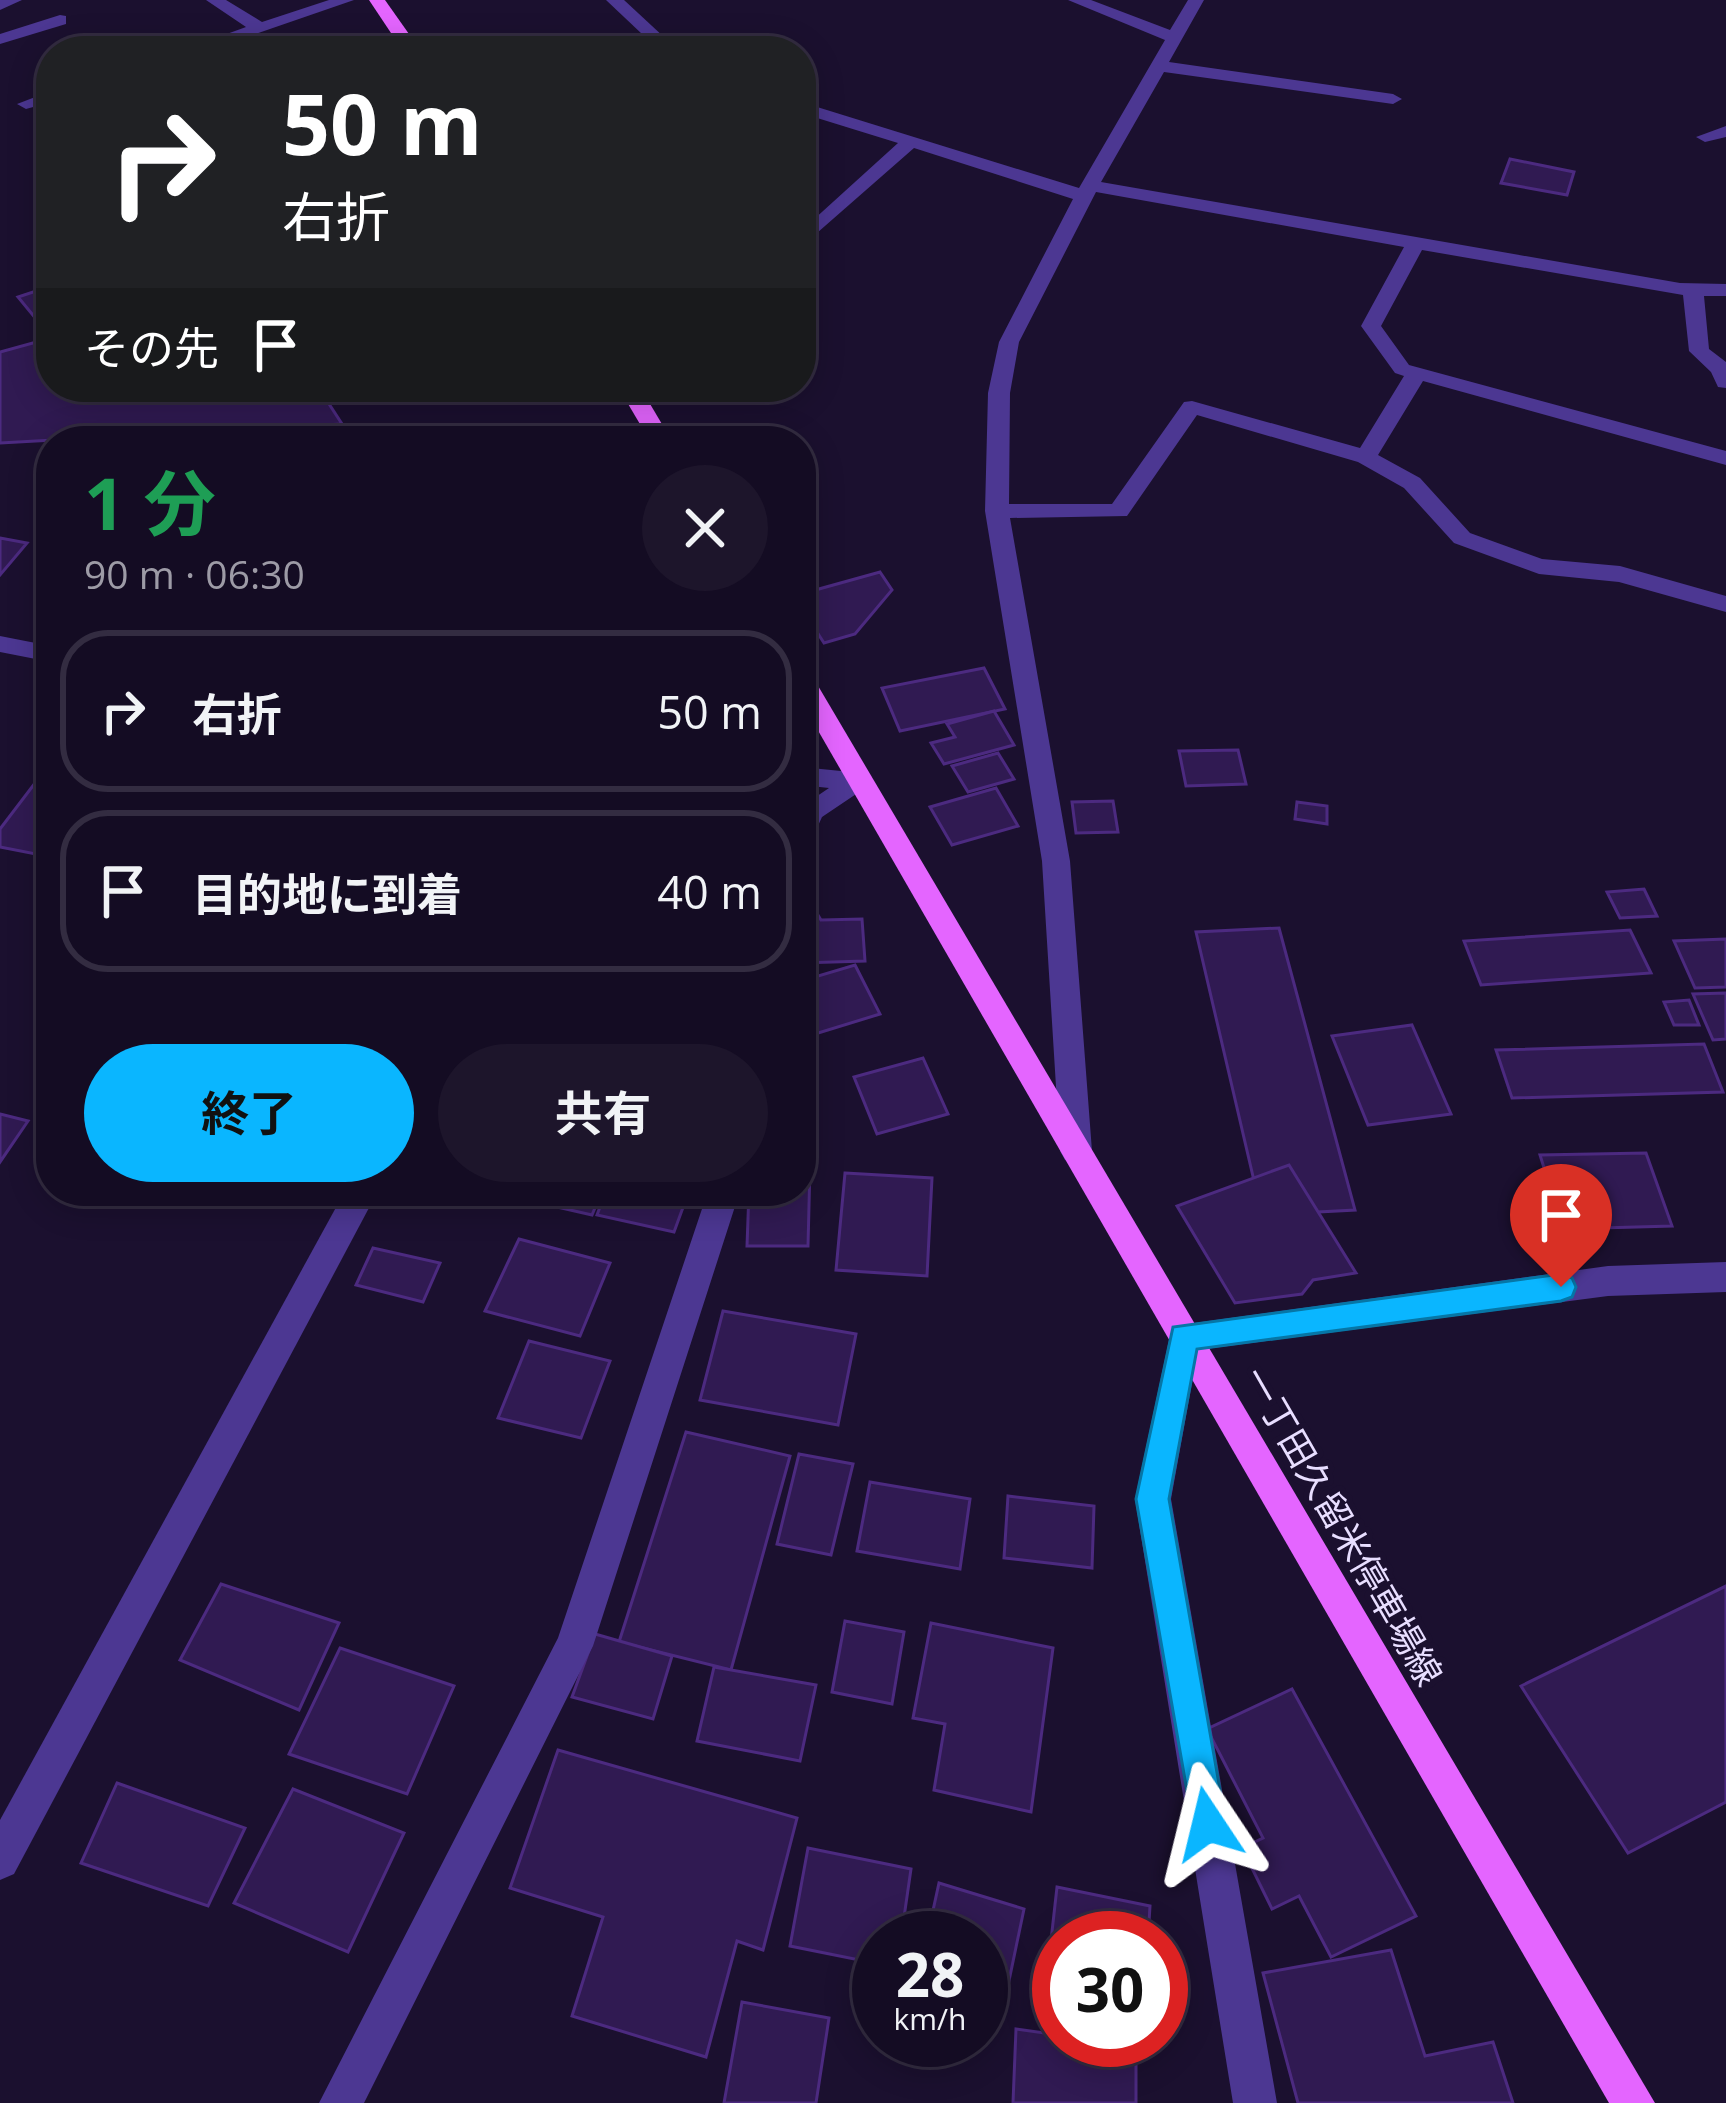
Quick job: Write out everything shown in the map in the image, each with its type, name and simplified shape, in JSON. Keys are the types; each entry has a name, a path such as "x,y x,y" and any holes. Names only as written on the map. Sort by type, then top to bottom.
{"main road":[{"path":"377,0 402,36"},
{"name":"一丁田久留米停車場線","path":"816,705 1633,2103"}],"street":[{"path":"0,5 14,0"},
{"path":"214,0 260,28"},
{"path":"235,36 346,0"},
{"path":"614,0 654,36"},
{"path":"1076,0 1176,38"},
{"path":"1076,1151 1056,861 997,511 999,393 1009,342 1196,0"},
{"path":"0,39 60,20"},
{"path":"1161,66 1394,99"},
{"path":"26,104 36,101"},
{"path":"816,112 1088,191 1693,289 1726,290"},
{"path":"1705,137 1726,131"},
{"path":"816,228 910,143"},
{"path":"1416,243 1371,326 1402,369 1726,458"},
{"path":"1693,289 1699,351 1721,369 1726,382"},
{"path":"1366,457 1417,374"},
{"path":"997,511 1119,511 1192,407 1366,457 1412,483 1462,538 1539,566 1620,574 1726,604"},
{"path":"0,644 36,651"},
{"path":"816,778 861,782"},
{"path":"816,809 861,782"},
{"path":"0,1860 354,1206"},
{"path":"341,2103 574,1646 719,1206"},
{"path":"1255,2103 1153,1499 1184,1336 1608,1281 1726,1277"}],"building":[{"path":"1510,159 1574,172 1567,195 1501,183"},
{"path":"36,291 36,319 18,297"},
{"path":"36,342 36,402 328,402 342,424 36,426 36,441 0,443 0,352"},
{"path":"0,538 27,543 0,575"},
{"path":"880,572 892,590 855,634 824,643 816,630 816,590"},
{"path":"984,668 1005,709 900,731 882,688"},
{"path":"994,711 1014,745 944,764 931,743 955,737 947,724"},
{"path":"1238,750 1246,784 1186,786 1179,751"},
{"path":"998,753 1014,779 968,792 952,766"},
{"path":"36,782 36,854 0,847 0,829"},
{"path":"996,788 1018,826 952,845 930,807"},
{"path":"1113,801 1118,832 1076,833 1072,802"},
{"path":"1297,802 1327,806 1327,824 1295,819"},
{"path":"1644,889 1657,916 1620,918 1607,892"},
{"path":"816,912 821,920 862,919 865,961 816,963"},
{"path":"1279,928 1355,1210 1262,1215 1196,932"},
{"path":"1630,930 1651,973 1481,985 1464,941"},
{"path":"1726,939 1726,987 1695,988 1674,941"},
{"path":"855,965 880,1014 816,1034 816,977"},
{"path":"1726,993 1726,1039 1713,1040 1693,994"},
{"path":"1689,1000 1699,1025 1674,1025 1664,1002"},
{"path":"1412,1025 1451,1114 1368,1125 1332,1036"},
{"path":"1704,1044 1723,1092 1512,1098 1496,1050"},
{"path":"923,1058 948,1114 877,1134 854,1077"},
{"path":"0,1114 28,1121 0,1162"},
{"path":"1646,1153 1672,1226 1563,1229 1540,1155"},
{"path":"1289,1165 1356,1273 1313,1280 1302,1294 1235,1303 1177,1206"},
{"path":"845,1173 932,1178 927,1276 836,1270"},
{"path":"552,1206 596,1206 592,1215"},
{"path":"600,1206 684,1206 674,1232 597,1215"},
{"path":"748,1206 809,1206 808,1246 747,1246"},
{"path":"519,1239 610,1263 580,1336 485,1311"},
{"path":"373,1248 440,1263 423,1302 356,1285"},
{"path":"723,1311 856,1334 838,1425 700,1400"},
{"path":"529,1341 610,1361 581,1438 498,1418"},
{"path":"686,1432 790,1456 731,1670 619,1642"},
{"path":"799,1454 853,1464 831,1555 777,1544"},
{"path":"870,1482 970,1499 960,1569 857,1551"},
{"path":"1008,1496 1094,1506 1092,1568 1004,1558"},
{"path":"221,1584 339,1623 299,1710 180,1660"},
{"path":"1726,1586 1726,1802 1628,1853 1521,1686"},
{"path":"845,1621 904,1632 892,1704 832,1692"},
{"path":"931,1623 1053,1648 1031,1812 934,1790 945,1724 913,1718"},
{"path":"595,1634 672,1656 653,1719 572,1697"},
{"path":"340,1648 454,1686 407,1794 289,1754"},
{"path":"714,1667 816,1685 800,1761 697,1741"},
{"path":"1292,1689 1416,1916 1331,1957 1299,1896 1272,1909 1242,1848 1263,1838 1207,1729"},
{"path":"558,1750 797,1818 763,1950 737,1941 706,2057 572,2016 603,1917 510,1888"},
{"path":"117,1783 245,1828 208,1906 81,1863"},
{"path":"293,1789 404,1833 348,1952 234,1903"},
{"path":"808,1848 911,1869 905,1911 852,1911 852,1959 790,1946"},
{"path":"939,1883 1024,1909 1008,1985 1008,1911 933,1911"},
{"path":"1057,1887 1150,1906 1150,1911 1054,1911"},
{"path":"1391,1950 1425,2056 1493,2042 1513,2103 1298,2103 1263,1973"},
{"path":"742,2002 829,2018 816,2103 724,2103"},
{"path":"1016,2029 1032,2031 1032,2067 1136,2067 1136,2103 1013,2103"}],"route":[{"path":"1208,1824 1153,1499 1184,1336 1561,1287"}]}
